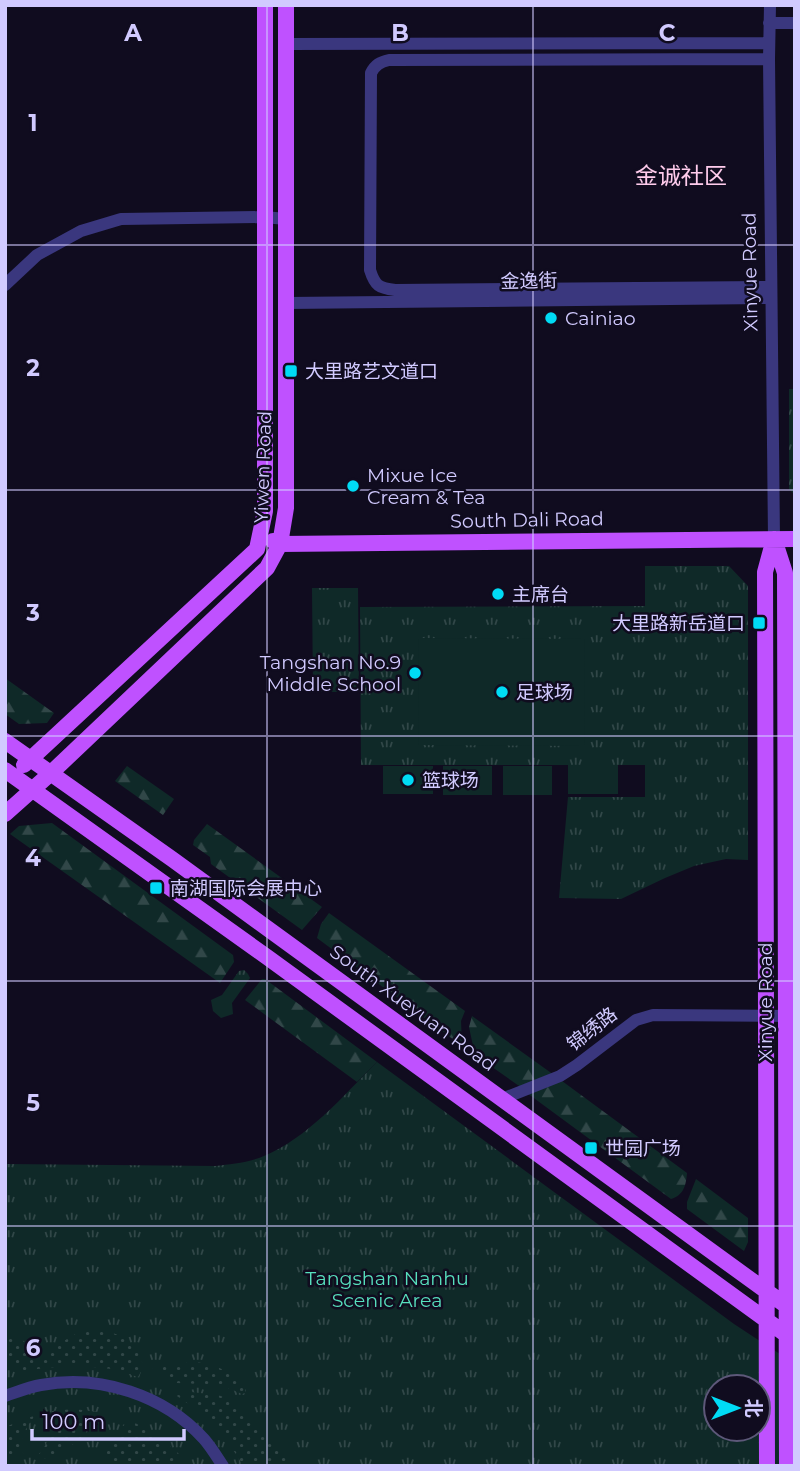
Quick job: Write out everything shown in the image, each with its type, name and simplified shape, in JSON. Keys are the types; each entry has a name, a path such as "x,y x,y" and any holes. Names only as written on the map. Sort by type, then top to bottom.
{"main road":[{"name":"Yiwen Road","path":"8,776 30,759 257,549 265,511 265,5"},
{"name":"Yiwen Road","path":"5,814 267,568 280,544 286,508 286,5"},
{"name":"South Dali Road","path":"260,536 280,544 795,539"},
{"name":"Xinyue Road","path":"774,539 785,573 790,857 791,1338 788,1466"},
{"name":"Xinyue Road","path":"767,1466 765,572 774,539"},
{"name":"South Xueyuan Road","path":"5,741 791,1309"},
{"path":"8,776 33,790 278,965 791,1338"}],"street":[{"name":"Xinyue Road","path":"770,5 774,539"},
{"path":"769,23 795,23"},
{"path":"286,44 769,43"},
{"path":"769,59 382,62 374,67 371,73 370,270 373,280 382,288 395,290 771,293"},
{"path":"5,285 37,255 81,231 121,219 286,219"},
{"name":"金逸街","path":"287,303 771,293"},
{"name":"锦绣路","path":"502,1099 560,1076 636,1020 653,1015 790,1016"},
{"path":"6,1396 41,1385 76,1382 112,1386 146,1397 177,1415 204,1439 223,1466"}],"green space":[{"path":"789,389 795,389 795,495 789,489"},
{"path":"645,566 729,566 748,586 748,860 726,859 694,866 621,899 559,898 568,797 645,797 645,765 361,765 360,607 645,606"},
{"path":"312,588 358,588 359,692 313,692"},
{"name":"足球场","path":"419,638 585,639 584,746 418,745"},
{"path":"5,678 54,713 47,723 19,724 5,714"},
{"path":"568,765 618,765 618,794 568,794"},
{"path":"127,766 174,799 163,815 115,781"},
{"name":"篮球场","path":"383,766 433,766 433,794 383,794"},
{"name":"篮球场","path":"443,766 492,766 492,795 443,795"},
{"name":"篮球场","path":"503,766 552,766 552,795 503,795"},
{"path":"52,823 233,955 234,962 220,983 10,834 19,826"},
{"path":"207,824 322,907 302,930 211,864 210,857 193,845"},
{"path":"329,913 465,1011 461,1021 462,1046 317,938 321,924"},
{"path":"244,970 250,978 232,1003 233,1014 221,1018 213,1011 211,1000 222,995 239,971"},
{"path":"262,979 377,1062 357,1082 245,1000"},
{"path":"472,1016 554,1075 522,1088 475,1055 469,1027"},
{"name":"Tangshan Nanhu Scenic Area","path":"377,1062 734,1324 795,1364 795,1466 5,1466 5,1164 215,1166 240,1163 280,1148 325,1115"},
{"path":"562,1081 687,1173 682,1192 671,1199 527,1093"},
{"path":"696,1179 748,1218 748,1242 744,1251 687,1209"},
{"path":"5,1327 38,1352 54,1348 86,1331 111,1332 126,1339 138,1351 142,1361 141,1371 138,1377 112,1369 74,1365 19,1371 5,1362"},
{"path":"194,1362 227,1372 245,1387 245,1393 221,1385 177,1383 155,1372 152,1367"},
{"path":"182,1391 218,1395 237,1402 271,1439 302,1466 243,1466 213,1426 174,1394"},
{"path":"74,1409 106,1413 65,1450 34,1460 49,1438 52,1411"},
{"path":"36,1415 24,1435 24,1459 5,1454 5,1427"},
{"path":"127,1419 177,1452 183,1458 177,1466 103,1466 107,1451"}],"place":[{"name":"Cainiao","path":"551,318"},
{"name":"大里路艺文道口","path":"291,371"},
{"name":"Mixue Ice Cream & Tea","path":"353,486"},
{"name":"主席台","path":"498,594"},
{"name":"大里路新岳道口","path":"759,623"},
{"name":"Tangshan No.9 Middle School","path":"415,673"},
{"name":"足球场","path":"502,692"},
{"name":"篮球场","path":"408,780"},
{"name":"南湖国际会展中心","path":"156,888"},
{"name":"世园广场","path":"591,1148"}],"district":[{"name":"金诚社区","path":"681,176"}]}
